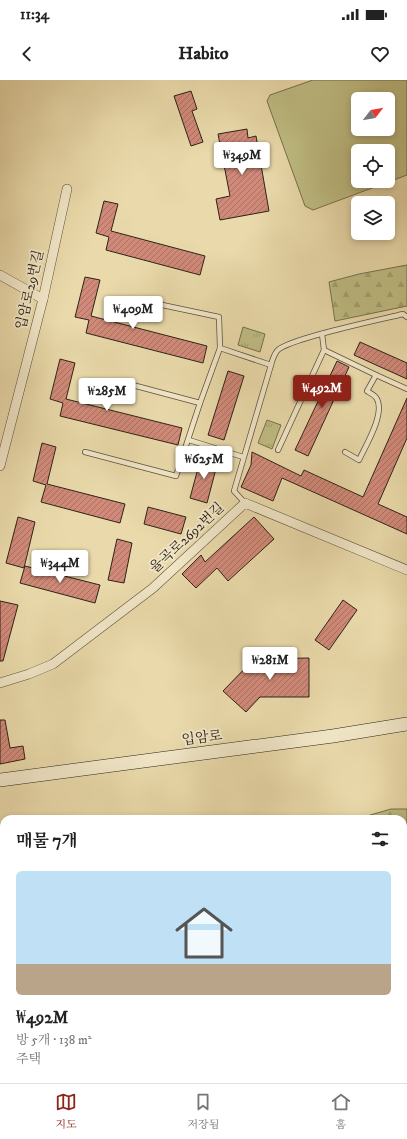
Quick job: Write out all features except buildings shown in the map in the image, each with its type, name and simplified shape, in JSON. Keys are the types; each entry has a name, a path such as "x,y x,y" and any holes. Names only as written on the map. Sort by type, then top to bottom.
{"street":[{"name":"입암로29번길","path":"0,466 43,299 67,189"},
{"path":"0,275 43,299"},
{"name":"율곡로2692번길","path":"0,683 29,674 53,664 153,588 244,503 407,570"},
{"name":"입암로","path":"0,780 333,736 407,724"}],"lane":[{"path":"85,452 176,476 220,348 219,317 134,298"},
{"path":"244,503 234,491 270,365 277,351 287,344 322,334 403,314 407,317"},
{"path":"278,450 324,350 322,334"},
{"path":"220,348 270,365"},
{"path":"324,350 407,389"},
{"path":"345,452 359,460 375,428 379,404 377,397 367,391 376,375"},
{"path":"125,383 200,403"},
{"path":"189,440 243,457"}],"green space":[{"path":"313,80 407,80 407,175 395,179 395,144 351,144 351,188 372,188 313,210 305,206 267,101 270,95"},
{"path":"407,265 407,306 335,321 329,282 359,274"},
{"path":"243,327 265,334 260,352 238,345"},
{"path":"267,420 281,425 272,449 258,443"},
{"path":"391,809 407,809 407,815 370,815"}]}
